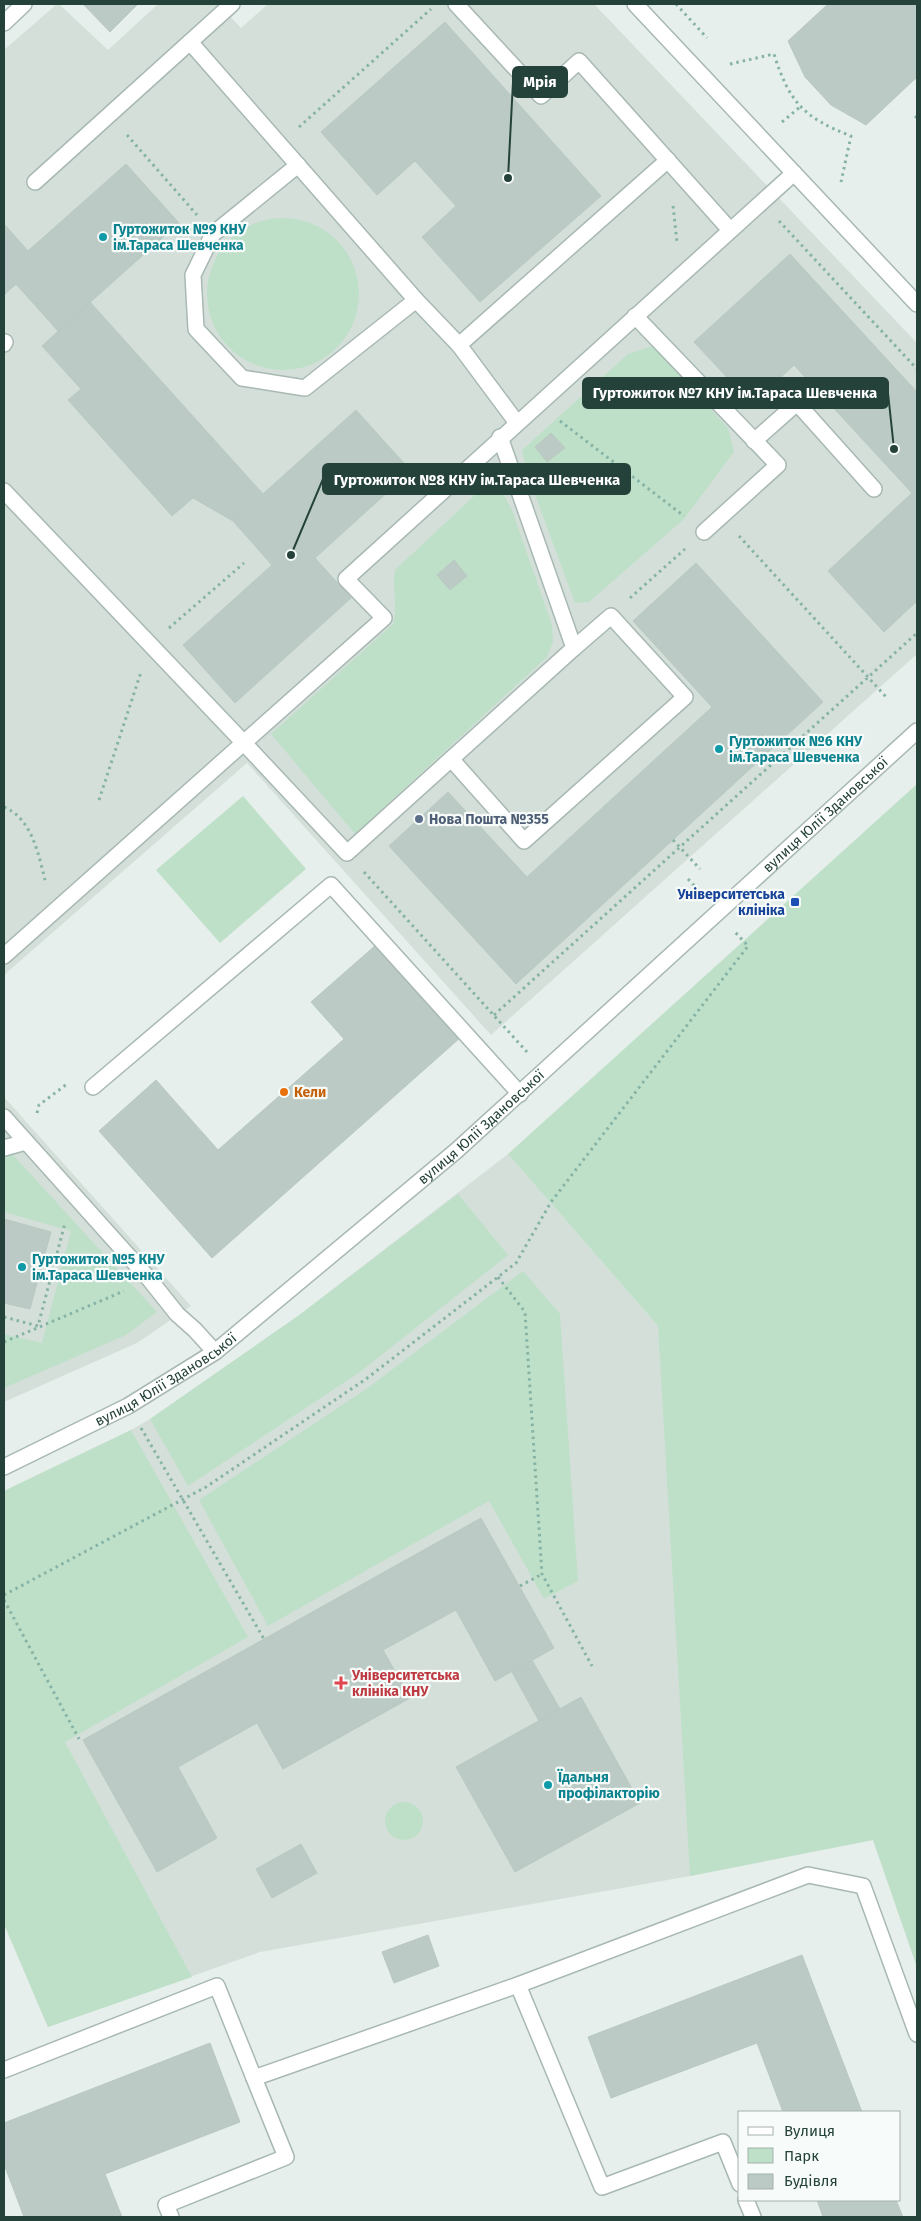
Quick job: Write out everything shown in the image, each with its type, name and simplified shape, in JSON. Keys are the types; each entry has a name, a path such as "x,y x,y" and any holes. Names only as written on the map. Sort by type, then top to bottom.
{"street":[{"path":"4,23 24,4"},
{"path":"35,182 232,4"},
{"path":"456,4 541,96 579,61 730,230"},
{"path":"635,4 917,304"},
{"path":"190,42 416,300 459,344 517,423"},
{"path":"459,344 668,160"},
{"path":"298,165 214,234 193,275 196,329 242,378 305,388 416,300"},
{"path":"4,956 384,618 346,579 794,172"},
{"path":"635,316 778,465 704,532"},
{"path":"754,441 796,403 874,489"},
{"path":"500,438 574,648"},
{"path":"4,491 347,854 611,616 685,697 524,840 452,760"},
{"name":"вулиця Юлії Здановської","path":"4,1467 128,1406 215,1352 456,1151 917,731"},
{"path":"93,1087 331,885 520,1094"},
{"path":"4,1117 150,1280 177,1314 215,1352"},
{"path":"4,1148 26,1142"},
{"path":"254,2078 518,1985 808,1875 863,1886 917,2034"},
{"path":"518,1985 602,2187 723,2142 738,2179"},
{"path":"4,2070 217,1986 286,2157 166,2205 171,2217"},
{"path":"746,2201 753,2217"}],"path":[{"path":"280,144 437,4"},
{"path":"730,64 774,54 783,82 800,107 823,125 851,136 840,186"},
{"path":"782,122 800,107"},
{"path":"109,115 214,234"},
{"path":"668,160 681,275"},
{"path":"761,202 917,369"},
{"path":"538,404 704,532 611,616"},
{"path":"721,517 888,699"},
{"path":"99,800 151,645 244,563"},
{"path":"494,1015 917,633"},
{"path":"4,807 10,810 33,836 54,912"},
{"path":"673,840 700,869"},
{"path":"347,854 545,1071"},
{"path":"4,1595 206,1487 366,1379 516,1263 550,1202 748,946"},
{"path":"26,1142 39,1105 66,1084 93,1087"},
{"path":"38,1326 72,1194"},
{"path":"498,1276 525,1312 542,1574 592,1666"},
{"path":"4,1342 150,1280"},
{"path":"4,1317 38,1326"},
{"path":"128,1406 264,1639"},
{"path":"520,1586 542,1574"},
{"path":"4,1600 79,1739"}],"shaded area":[{"path":"57,4 108,50 158,4 218,4 241,28 268,4 594,4 917,343 917,654 491,1035 247,763 4,975 4,50"},
{"name":"Університетська клініка КНУ","path":"917,1059 917,1967 873,1840 690,1876 260,1952 48,2027 4,1924 4,1491 150,1419 298,1316 508,1154 657,1325"},
{"path":"4,1097 191,1306 137,1343 4,1402"}],"green space":[{"path":"283,218 312,224 337,240 353,265 359,294 353,323 337,348 312,364 283,370 254,364 229,348 213,323 207,294 213,265 229,240 254,224"},
{"path":"653,346 728,428 734,452 684,519 589,602 575,603 527,473 522,450 628,354"},
{"path":"490,492 504,495 512,510 552,625 553,642 547,657 355,834 271,734 393,624 395,617 395,570 475,495"},
{"path":"917,784 917,1967 873,1840 690,1876 658,1326 508,1154"},
{"path":"243,796 306,869 220,943 156,870"},
{"path":"4,1145 157,1312 126,1335 4,1388 4,1334 42,1343 71,1231 4,1212"},
{"path":"458,1194 508,1255 360,1372 188,1486 150,1419 298,1316"},
{"path":"523,1271 560,1314 578,1581 544,1599 489,1501 268,1626 199,1500 369,1387"},
{"path":"131,1430 248,1637 65,1742 192,1977 48,2027 4,1924 4,1491"},
{"path":"404,1802 411,1803 417,1808 422,1814 422,1828 417,1834 411,1839 404,1840 397,1839 391,1834 386,1828 385,1821 386,1814 391,1808 397,1803"}],"building":[{"path":"83,4 138,4 110,32"},
{"path":"828,4 917,4 917,77 866,125 831,105 805,77 788,41"},
{"path":"445,22 601,196 480,302 422,237 456,206 415,161 377,195 321,132"},
{"name":"Гуртожиток №9 КНУ ім.Тараса Шевченка","path":"126,164 179,223 58,331 16,284 4,295 4,224 28,251"},
{"path":"790,254 917,392 917,601 884,632 828,571 912,493 794,365 752,404 694,342"},
{"path":"90,302 263,494 233,521 193,498 172,516 68,400 81,389 42,346"},
{"path":"356,410 411,471 315,558 351,598 235,703 183,645 272,565 233,521"},
{"path":"551,433 565,448 547,462 535,447"},
{"path":"454,560 467,576 450,590 437,575"},
{"name":"Гуртожиток №6 КНУ ім.Тараса Шевченка","path":"696,563 823,702 516,984 389,846 448,792 527,877 712,707 633,621"},
{"path":"377,944 461,1037 212,1258 99,1131 156,1080 218,1150 344,1039 311,1002"},
{"name":"Гуртожиток №5 КНУ ім.Тараса Шевченка","path":"4,1219 51,1232 30,1309 4,1303"},
{"path":"481,1518 554,1648 495,1681 456,1610 383,1650 410,1698 283,1769 257,1723 178,1767 217,1838 157,1872 83,1740"},
{"path":"532,1660 560,1709 539,1721 512,1672"},
{"name":"Їдальня профілакторію","path":"581,1697 640,1803 515,1872 456,1767"},
{"path":"301,1844 317,1873 272,1898 256,1869"},
{"path":"428,1935 439,1966 394,1983 382,1952"},
{"path":"802,1955 862,2111 783,2111 757,2043 611,2098 588,2037"},
{"path":"210,2043 240,2122 105,2174 122,2217 24,2217 4,2164 4,2123"},
{"path":"817,2201 896,2201 903,2217 823,2217"}],"place":[{"name":"Мрія","path":"508,178"},
{"name":"Гуртожиток №9 КНУ ім.Тараса Шевченка","path":"103,237"},
{"name":"Гуртожиток №7 КНУ ім.Тараса Шевченка","path":"894,449"},
{"name":"Гуртожиток №8 КНУ ім.Тараса Шевченка","path":"291,555"},
{"name":"Гуртожиток №6 КНУ ім.Тараса Шевченка","path":"719,749"},
{"name":"Нова Пошта №355","path":"419,819"},
{"name":"Університетська клініка","path":"795,902"},
{"name":"Кели","path":"284,1092"},
{"name":"Гуртожиток №5 КНУ ім.Тараса Шевченка","path":"22,1267"},
{"name":"Університетська клініка КНУ","path":"341,1683"},
{"name":"Їдальня профілакторію","path":"548,1785"}]}
